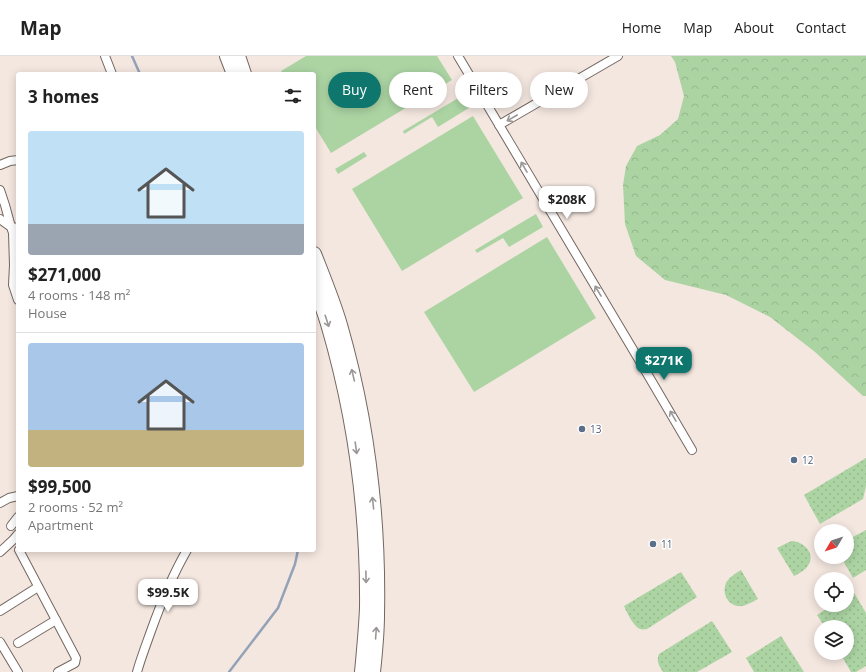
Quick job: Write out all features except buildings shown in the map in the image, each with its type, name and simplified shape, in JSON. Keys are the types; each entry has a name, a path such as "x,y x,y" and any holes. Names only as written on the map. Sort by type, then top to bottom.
{"highway":[{"path":"227,56 233,72"},
{"path":"238,56 243,72"},
{"path":"316,259 340,324 348,354 357,392 370,473 377,558 377,616 373,672"},
{"path":"316,290 328,323 352,427 363,508 366,552 366,609 362,672"}],"street":[{"path":"105,56 110,71"},
{"path":"458,56 648,373 692,450"},
{"path":"499,125 618,56"},
{"path":"0,165 16,160"},
{"path":"0,190 14,228 13,286 16,294"},
{"path":"0,219 14,228"},
{"path":"0,503 9,498 16,496"},
{"path":"11,526 16,520"},
{"path":"0,552 16,537"},
{"path":"20,552 76,659 75,663 58,672"},
{"path":"138,672 140,660 162,601 186,552"},
{"path":"0,611 38,587"},
{"path":"18,643 56,620"},
{"path":"0,642 18,672"}],"green space":[{"path":"306,56 437,56 447,72 389,72 389,108 406,108 331,153 316,128 316,72 281,71"},
{"path":"671,56 866,56 866,396 863,396 815,352 770,317 726,295 665,280 636,256 625,224 623,185 626,166 637,146 660,135 678,119 684,96 675,62"},
{"path":"447,72 452,80 447,83"},
{"path":"455,100 455,108 469,108 438,127 432,117 404,134 403,131 442,108 447,108 447,105"},
{"path":"473,116 523,198 402,271 352,189"},
{"path":"364,152 367,156 338,174 335,169"},
{"path":"536,214 543,227 509,247 503,238 477,253 475,250"},
{"path":"547,237 596,318 474,392 424,312"},
{"path":"866,458 866,486 863,499 820,524 804,495"},
{"path":"866,530 866,570 854,577 854,572 850,572 845,564 854,564 854,536"},
{"path":"792,541 805,547 811,558 806,568 794,576 777,548"},
{"path":"741,570 758,599 746,605 737,606 727,599 725,595 725,587 729,579"},
{"path":"681,572 697,597 647,629 641,629 635,626 624,606"},
{"path":"854,593 866,613 866,666 856,672 851,672 844,660 854,660 854,620 820,620 817,615 822,612 854,612"},
{"path":"712,621 732,652 697,672 663,672 658,663 659,654"},
{"path":"781,636 804,672 754,672 746,658"}],"waterway":[{"path":"132,56 139,72"},
{"path":"229,672 278,608 295,564 298,552"}],"place":[{"name":"13","path":"582,429"},
{"name":"12","path":"794,460"},
{"name":"11","path":"653,544"}]}
